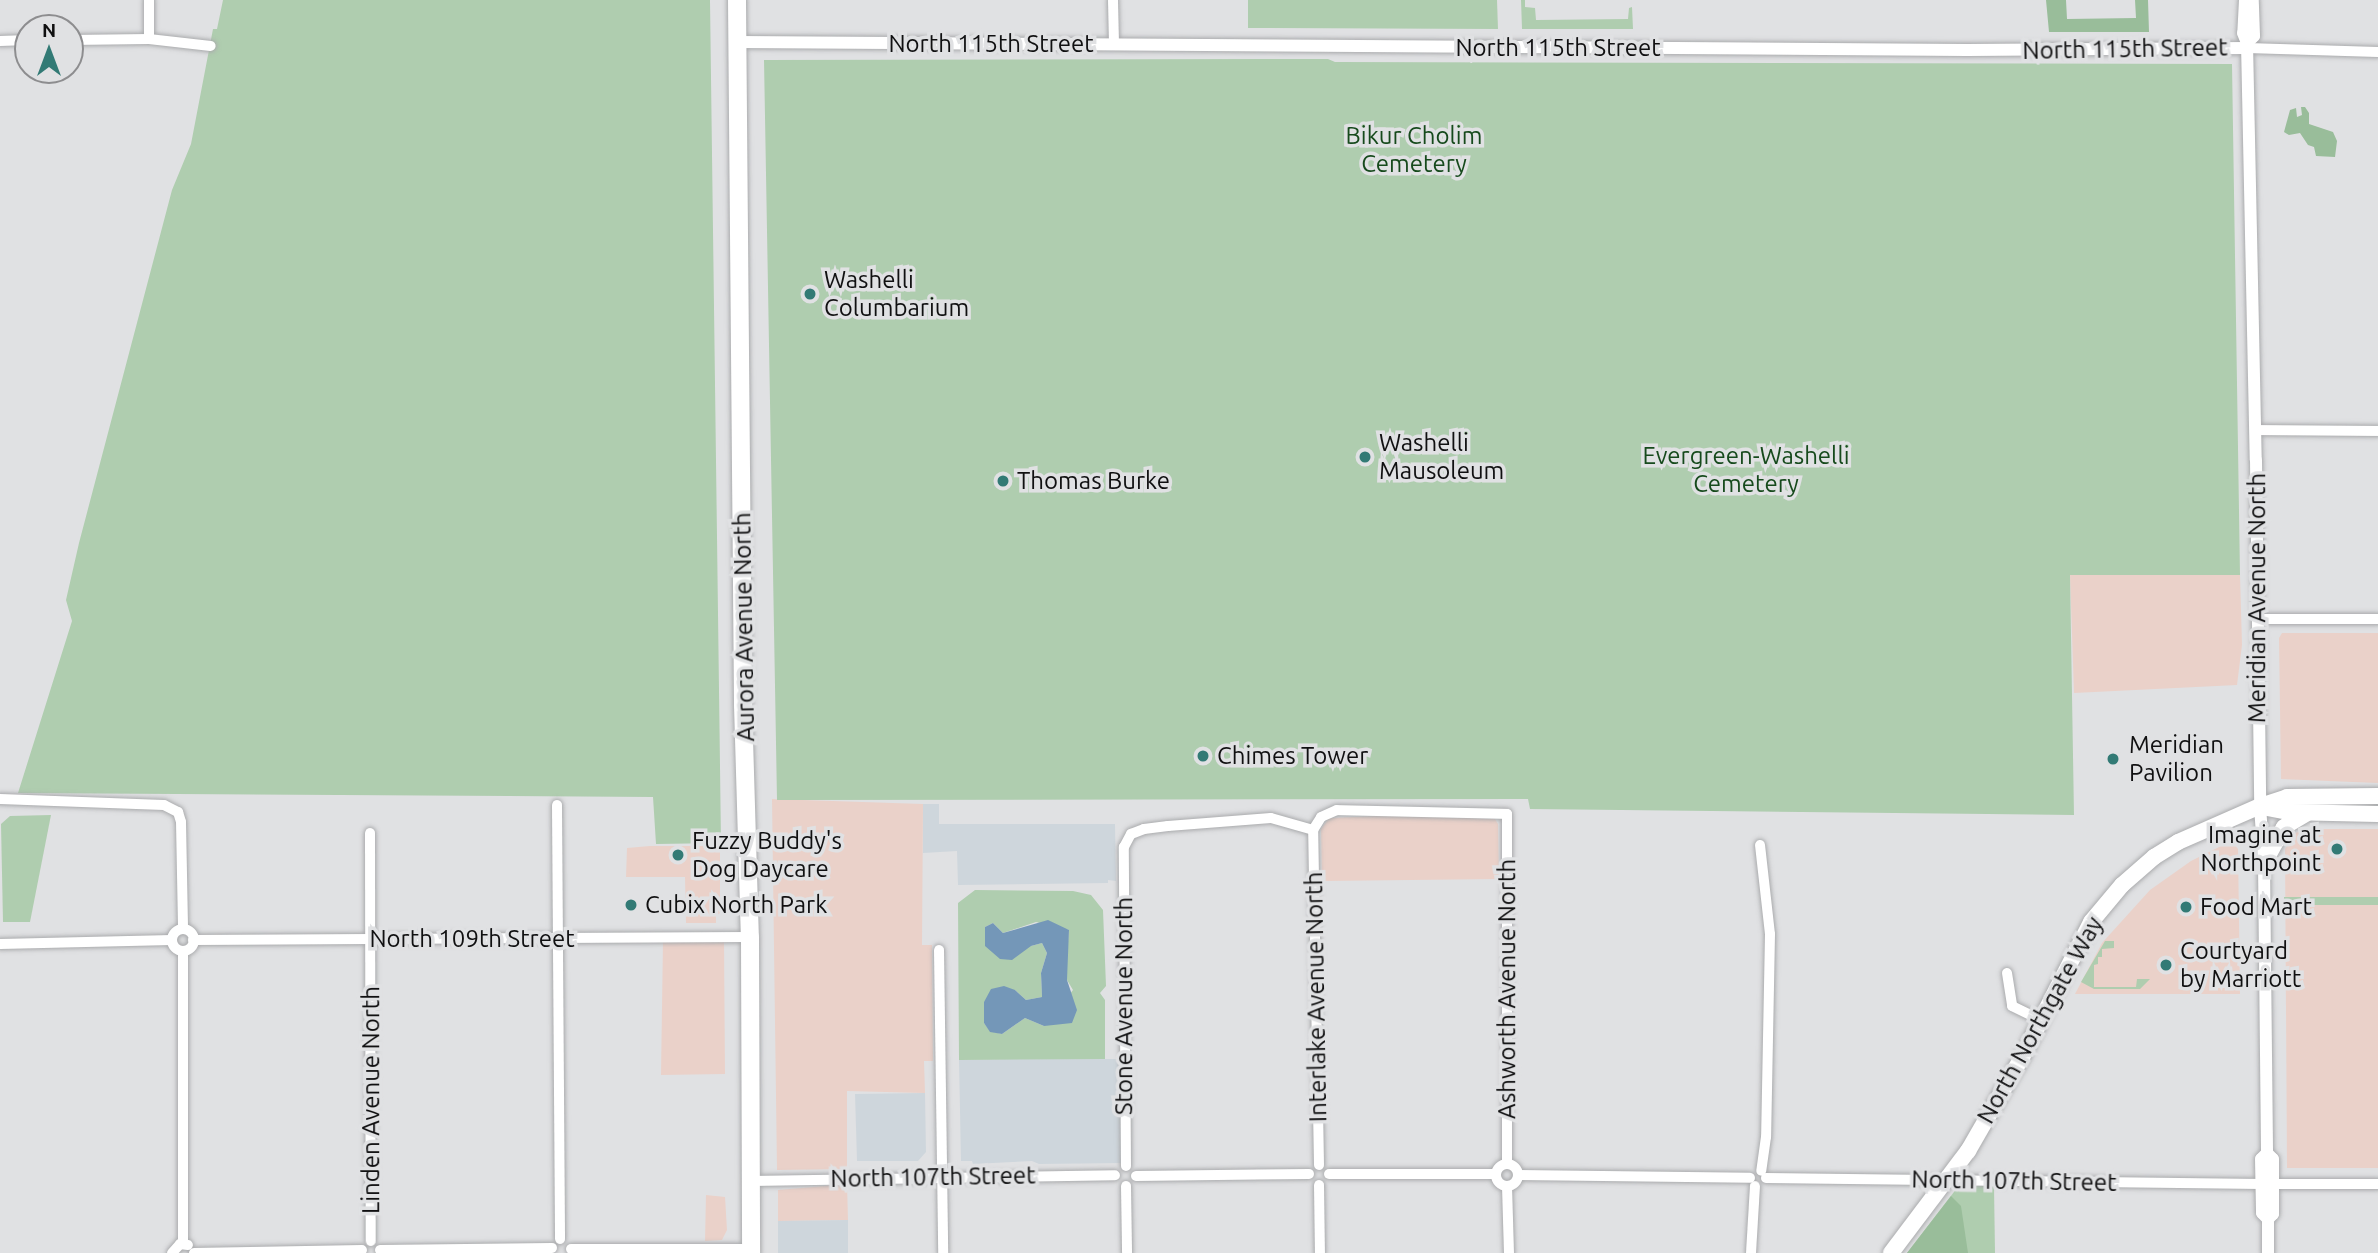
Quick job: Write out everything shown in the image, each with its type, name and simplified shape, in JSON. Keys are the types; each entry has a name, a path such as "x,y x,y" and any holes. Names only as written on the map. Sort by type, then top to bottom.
{"highway":[{"name":"Aurora Avenue North","path":"737,0 743,705 750,937 751,1251"}],"main road":[{"name":"North Northgate Way","path":"1891,1253 1948,1179 1986,1121 2091,922 2122,885 2178,842 2260,806 2287,797 2378,796"},
{"path":"2260,806 2378,805"},
{"path":"2260,806 2308,813 2378,814"},
{"path":"2264,863 2284,827 2308,813"}],"street":[{"path":"149,0 149,39"},
{"path":"1113,0 1114,44"},
{"name":"Meridian Avenue North","path":"2245,0 2243,33 2247,45 2260,806 2264,863 2267,1153 2273,1159 2267,1184 2273,1214 2268,1219 2268,1253"},
{"name":"Meridian Avenue North","path":"2247,45 2254,36 2253,0"},
{"path":"84,40 149,39 211,46"},
{"name":"North 115th Street","path":"738,42 1953,50 2247,45 2378,52"},
{"path":"2255,430 2378,431"},
{"path":"2258,619 2378,619"},
{"path":"0,799 163,805 178,812 181,822 183,929"},
{"path":"173,1253 177,1246 183,1244 190,1245 194,1253 363,1252 364,1245 372,1241 377,1243 380,1251 552,1251 560,1239 557,805"},
{"name":"Ashworth Avenue North","path":"1313,830 1321,817 1337,810 1507,814 1507,1164"},
{"name":"Stone Avenue North","path":"1126,1166 1124,847 1131,834 1143,829 1168,826 1271,818 1313,830"},
{"name":"Interlake Avenue North","path":"1313,830 1318,1165"},
{"name":"Linden Avenue North","path":"370,833 372,1241"},
{"path":"1751,1253 1753,1172 1764,1175 1766,1138 1770,934 1760,845"},
{"path":"183,929 191,933 193,940 191,947 183,951 175,948 172,940 175,932 183,929"},
{"name":"North 109th Street","path":"193,940 750,937"},
{"path":"0,944 172,940"},
{"path":"939,950 943,1253"},
{"path":"183,951 183,1244"},
{"path":"2007,973 2012,1006 2041,1020"},
{"path":"1507,1164 1515,1167 1518,1175 1515,1183 1507,1186 1497,1181 1496,1174 1499,1167 1507,1164"},
{"path":"1318,1165 1326,1167 1329,1174 1326,1181 1319,1185 1311,1181 1309,1174 1311,1168 1318,1165"},
{"path":"1126,1166 1134,1169 1136,1176 1134,1183 1126,1186 1119,1184 1115,1175 1118,1169 1126,1166"},
{"path":"1136,1176 1309,1174"},
{"path":"1329,1174 1496,1174"},
{"name":"North 107th Street","path":"751,1181 1115,1175"},
{"path":"1518,1175 1753,1182"},
{"name":"North 107th Street","path":"1764,1175 2378,1184"},
{"path":"1319,1185 1321,1253"},
{"path":"1126,1186 1127,1253"},
{"path":"1507,1186 1508,1253"},
{"path":"560,1239 567,1241 570,1251 751,1251"}],"shaded area":[{"path":"2070,575 2240,575 2242,645 2237,685 2074,693"},
{"path":"2282,633 2378,633 2378,783 2281,779 2279,638"},
{"path":"772,799 923,804 922,945 932,945 933,1061 924,1061 925,1093 847,1091 847,1169 777,1170"},
{"path":"923,804 939,804 939,824 1115,824 1116,881 958,885 957,851 923,853"},
{"path":"1402,815 1495,819 1498,824 1499,879 1322,881 1321,829 1329,818"},
{"path":"2307,829 2378,829 2378,1168 2287,1168 2285,849 2295,833"},
{"path":"2234,844 2238,849 2240,994 2075,994 2102,943 2150,890 2191,861 2223,845"},
{"path":"720,846 720,913 716,916 716,923 686,923 685,877 626,877 627,848"},
{"path":"663,940 724,941 725,1074 661,1075"},
{"path":"1093,1057 1121,1059 1122,1163 1039,1164 1032,1161 973,1164 972,1161 961,1161 959,1060"},
{"path":"925,1093 926,1152 918,1161 857,1161 855,1094"},
{"path":"847,1184 848,1220 778,1221 778,1190"},
{"path":"706,1195 725,1197 727,1230 722,1240 705,1241"},
{"path":"848,1220 848,1253 778,1253 778,1221"}],"green space":[{"path":"223,0 710,0 721,843 656,844 653,797 18,793 72,621 66,600 79,543 172,190 191,144 213,29 217,29"},
{"path":"1248,0 1497,0 1498,29 1248,28"},
{"path":"1521,0 1525,0 1525,7 1535,8 1536,20 1628,19 1629,8 1632,7 1633,29 1522,29"},
{"path":"2046,0 2066,0 2067,19 2136,18 2135,0 2148,0 2149,32 2049,32"},
{"name":"Evergreen-Washelli Cemetery","path":"1328,59 1335,62 2232,64 2240,575 2070,575 2074,815 1530,809 1528,799 777,800 764,60"},
{"path":"2301,107 2305,107 2309,113 2309,124 2333,132 2337,141 2335,157 2316,156 2314,147 2308,145 2300,133 2289,135 2284,132 2290,110 2296,108 2297,117 2302,115"},
{"path":"51,815 30,922 3,922 1,824 10,816"},
{"path":"975,890 1073,891 1091,895 1103,910 1106,986 1100,993 1105,1000 1105,1059 959,1060 958,903","holes":["1036,922 1069,930 1066,965 1067,980 1073,990 1044,1026 1025,1018 1002,1034 990,1031 984,1023 984,1002 1015,990 1026,1000 1042,997 1041,973 1047,953 1042,943 1031,946 985,927 993,923 1003,933"]},
{"path":"2284,897 2378,897 2378,905 2284,905"},
{"path":"2105,941 2114,941 2114,948 2102,949 2102,957 2098,957 2098,964 2094,965 2094,987 2136,987 2137,979 2150,979 2140,989 2094,989 2081,982"},
{"path":"1994,1186 1995,1253 1907,1253 1957,1188"},
{"path":"1951,1196 1961,1206 1968,1253 1907,1253"}],"water":[{"path":"1048,920 1069,930 1067,980 1077,1010 1072,1023 1044,1026 1025,1018 1002,1034 990,1032 984,1023 984,1002 991,989 1004,986 1015,990 1026,1000 1042,997 1041,973 1047,953 1042,943 1031,946 1012,960 1000,959 985,946 985,927 993,923 1003,933"}],"place":[{"name":"Washelli Columbarium","path":"810,294"},
{"name":"Washelli Mausoleum","path":"1365,457"},
{"name":"Thomas Burke","path":"1003,481"},
{"name":"Chimes Tower","path":"1203,756"},
{"name":"Meridian Pavilion","path":"2113,759"},
{"name":"Imagine at Northpoint","path":"2337,849"},
{"name":"Fuzzy Buddy's Dog Daycare","path":"678,855"},
{"name":"Cubix North Park","path":"631,905"},
{"name":"Food Mart","path":"2186,907"},
{"name":"Courtyard by Marriott","path":"2166,965"}],"park label":[{"name":"Bikur Cholim Cemetery","path":"1414,150"}]}
